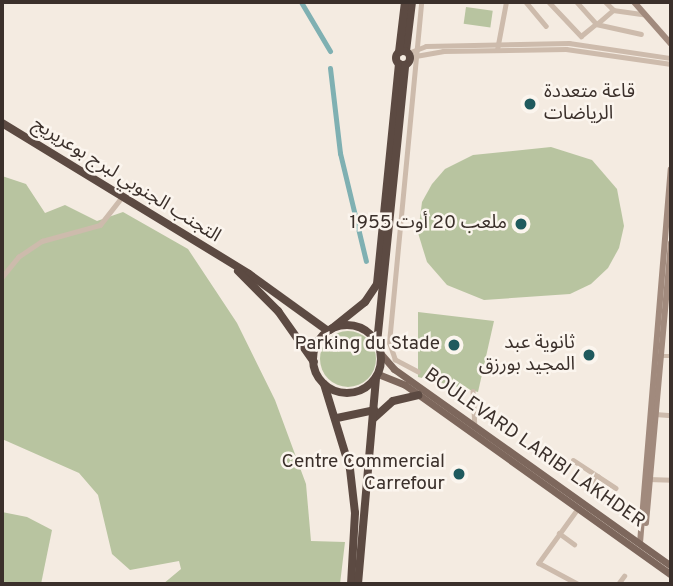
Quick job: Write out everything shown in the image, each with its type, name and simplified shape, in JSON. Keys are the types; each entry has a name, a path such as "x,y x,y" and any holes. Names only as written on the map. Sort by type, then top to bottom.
{"highway":[{"path":"351,584 355,513 349,469 337,418 314,362 318,342 368,299 378,280 408,56 404,2"},
{"path":"358,584 412,2"},
{"name":"التجنب الجنوبي لبرج بوعريريج","path":"2,123 234,265 329,331"},
{"name":"التجنب الجنوبي لبرج بوعريريج","path":"234,265 278,312 314,362"},
{"path":"329,331 354,326 379,348"},
{"path":"379,348 389,343"},
{"path":"324,384 350,393 365,388 377,376"},
{"path":"373,421 388,404 418,395"},
{"path":"337,418 374,410"}],"main road":[{"name":"BOULEVARD LARIBI LAKHDER","path":"379,348 392,368 578,508 671,566"},
{"name":"BOULEVARD LARIBI LAKHDER","path":"377,376 418,395 473,429 641,547 671,575"}],"street":[{"path":"418,372 395,360 389,343 408,56 421,2"},
{"path":"497,50 506,2"},
{"path":"526,2 546,26"},
{"path":"549,2 579,36 613,10"},
{"path":"576,2 596,24 641,34"},
{"path":"605,2 613,10 645,14"},
{"path":"634,2 671,44"},
{"path":"408,56 497,43 569,43 671,58"},
{"path":"408,56 497,50 570,49 671,64"},
{"path":"659,356 671,169"},
{"path":"2,277 18,257 42,241 100,225 122,197"},
{"path":"641,547 671,243"},
{"path":"659,356 671,356"},
{"path":"473,391 473,429"},
{"path":"653,414 671,415"},
{"path":"573,460 617,488"},
{"path":"592,486 598,477"},
{"path":"648,479 671,480"},
{"path":"578,508 539,564 578,584"},
{"path":"559,533 575,544"},
{"path":"618,584 624,576"}],"green space":[{"path":"466,7 493,11 490,28 464,24"},
{"name":"ملعب 20 أوت 1955","path":"551,147 592,160 617,189 624,226 619,248 608,268 591,284 570,294 484,300 447,285 427,262 418,233 422,202 432,184 445,169 473,155"},
{"path":"2,176 26,184 45,213 65,205 97,221 123,212 188,249 237,323 275,400 306,484 311,541 345,542 340,584 163,584 181,569 179,561 130,570 112,554 98,495 79,473 2,439"},
{"name":"Parking du Stade","path":"418,312 494,321 478,392 418,377"},
{"path":"348,331 359,333 368,339 374,348 374,370 368,379 359,385 348,387 337,385 328,379 322,370 320,359 322,348 328,339 337,333"},
{"path":"2,512 27,517 52,530 41,584 2,584"}],"waterway":[{"path":"301,2 330,51"},
{"path":"330,68 340,153 366,261"}],"place":[{"name":"قاعة متعددة الرياضات","path":"530,104"},
{"name":"ملعب 20 أوت 1955","path":"521,224"},
{"name":"Parking du Stade","path":"454,345"},
{"name":"ثانوية عبد المجيد بورزق","path":"589,355"},
{"name":"Centre Commercial Carrefour","path":"459,474"}]}
